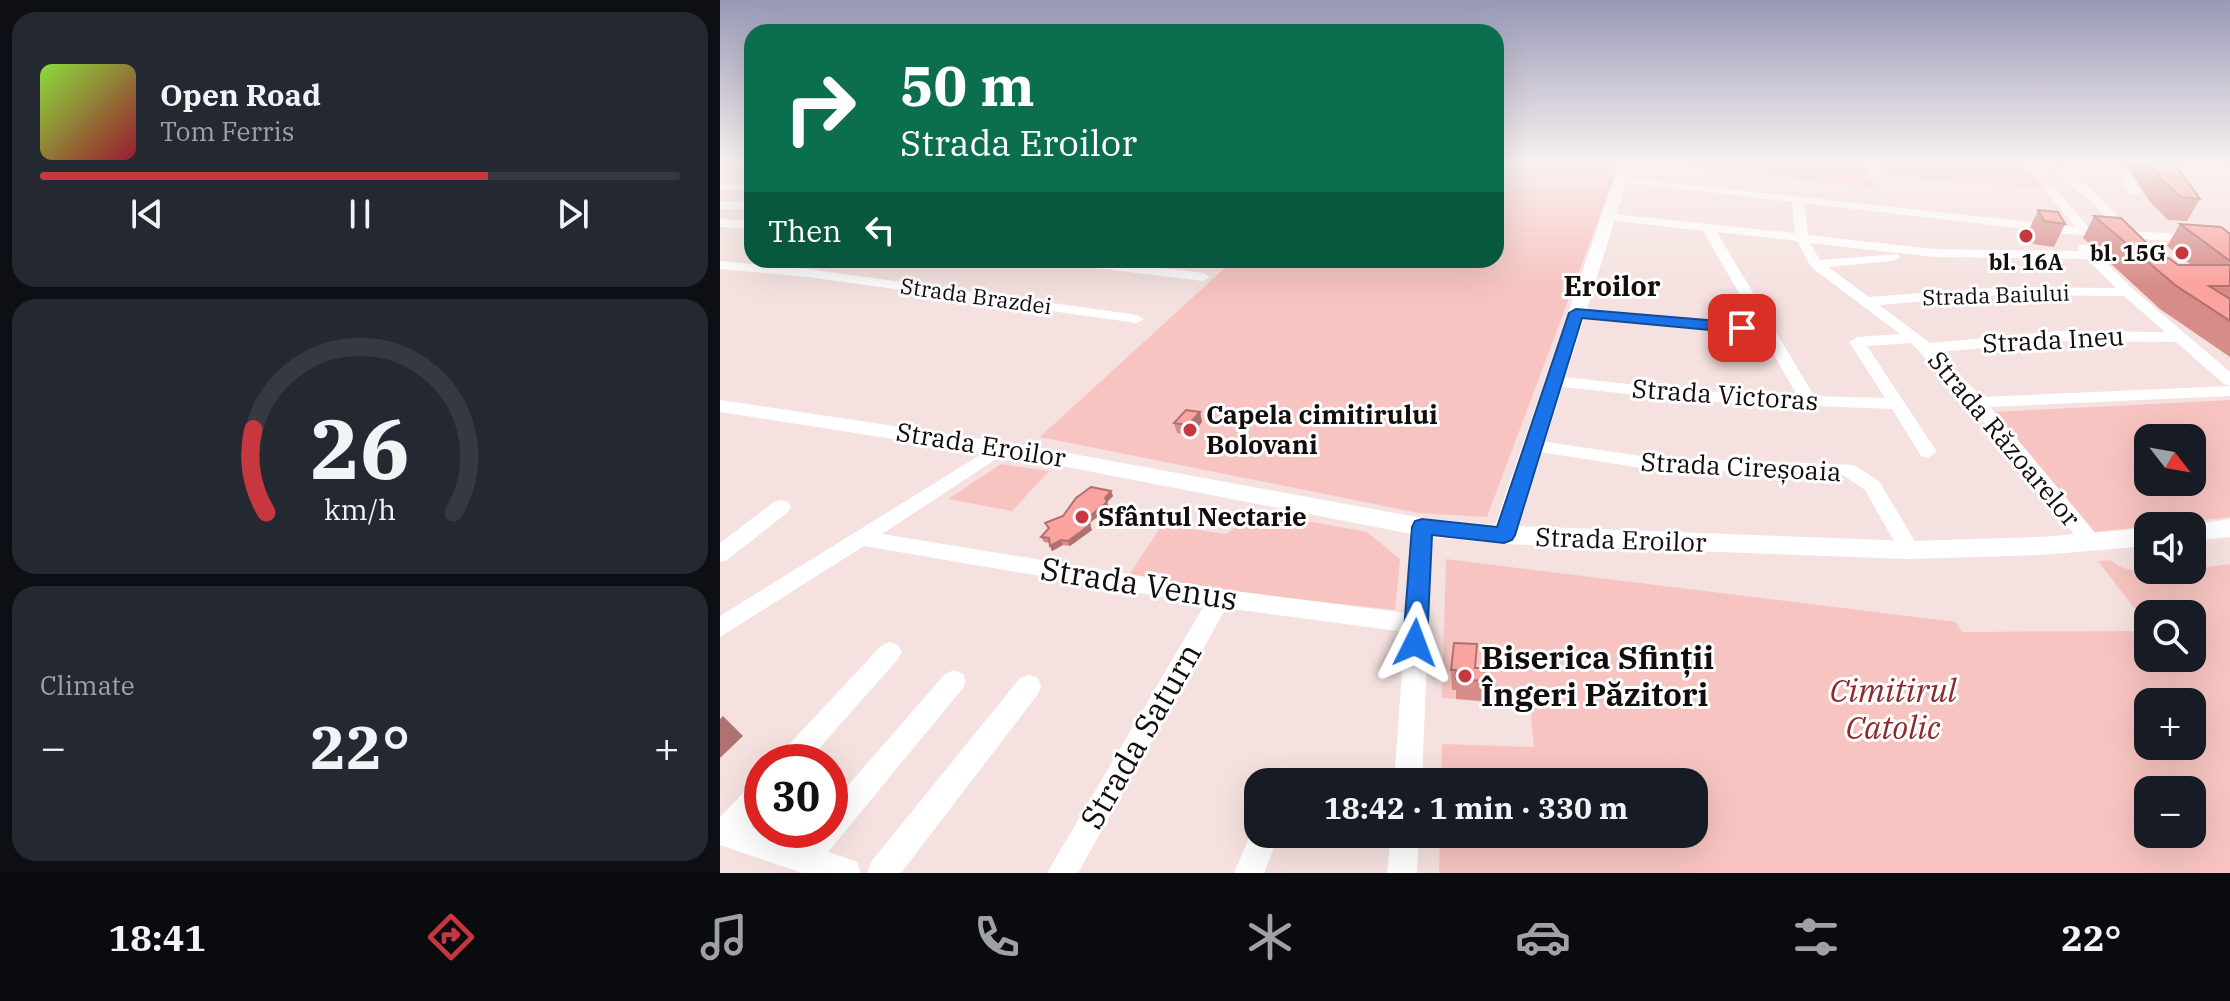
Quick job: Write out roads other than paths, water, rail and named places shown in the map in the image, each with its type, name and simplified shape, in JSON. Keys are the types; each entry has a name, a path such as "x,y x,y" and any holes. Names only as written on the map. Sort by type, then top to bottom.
{"street":[{"path":"1504,535 1613,203"},
{"name":"Strada Răzoarelor","path":"1798,203 1802,239 1816,264 1921,343 1977,402 2092,543"},
{"path":"1832,203 2129,235 2230,241"},
{"path":"2059,203 2089,255 2230,381"},
{"path":"2099,203 2129,235"},
{"path":"720,205 744,206"},
{"path":"1608,216 1934,253 2089,255"},
{"path":"720,223 744,224"},
{"path":"1708,228 1809,401"},
{"path":"2210,241 2230,255"},
{"path":"1816,264 1934,253"},
{"name":"Strada Brazdei","path":"720,265 744,267"},
{"name":"Strada Brazdei","path":"753,268 1137,319"},
{"path":"1129,268 1203,277"},
{"name":"Strada Baiului","path":"1864,302 2001,291 2128,292"},
{"path":"1576,313 1769,330"},
{"name":"Strada Ineu","path":"1896,404 1857,342 2178,337"},
{"name":"Strada Victoras","path":"1554,381 1693,396 1896,404"},
{"path":"1977,402 2230,391"},
{"path":"1896,404 1928,452"},
{"name":"Strada Eroilor","path":"720,406 1001,448 1422,527 1504,535 1909,550 2134,538"},
{"name":"Strada Cireșoaia","path":"1533,446 1648,463 1847,469 1872,486 1909,550"},
{"path":"720,628 1001,448"},
{"path":"720,554 781,507"},
{"path":"1409,768 1422,527"},
{"path":"2206,531 2230,528"},
{"name":"Strada Venus","path":"862,538 1220,598 1416,624"},
{"name":"Strada Saturn","path":"1062,873 1220,598"},
{"path":"806,744 890,652"},
{"path":"848,807 954,681"},
{"path":"882,873 1029,686"},
{"path":"744,811 723,832 846,873"},
{"path":"804,859 813,848"},
{"path":"1249,873 1259,848"},
{"path":"1402,873 1404,848"}],"place":[{"name":"bl. 16A","path":"2026,236"},
{"name":"bl. 15G","path":"2182,253"},
{"name":"Capela cimitirului Bolovani","path":"1190,430"},
{"name":"Sfântul Nectarie","path":"1082,517"},
{"name":"Biserica Sfinții Îngeri Păzitori","path":"1465,676"}],"district":[{"name":"Eroilor","path":"1612,286"}],"park label":[{"name":"Cimitirul Catolic","path":"1893,710"}]}
